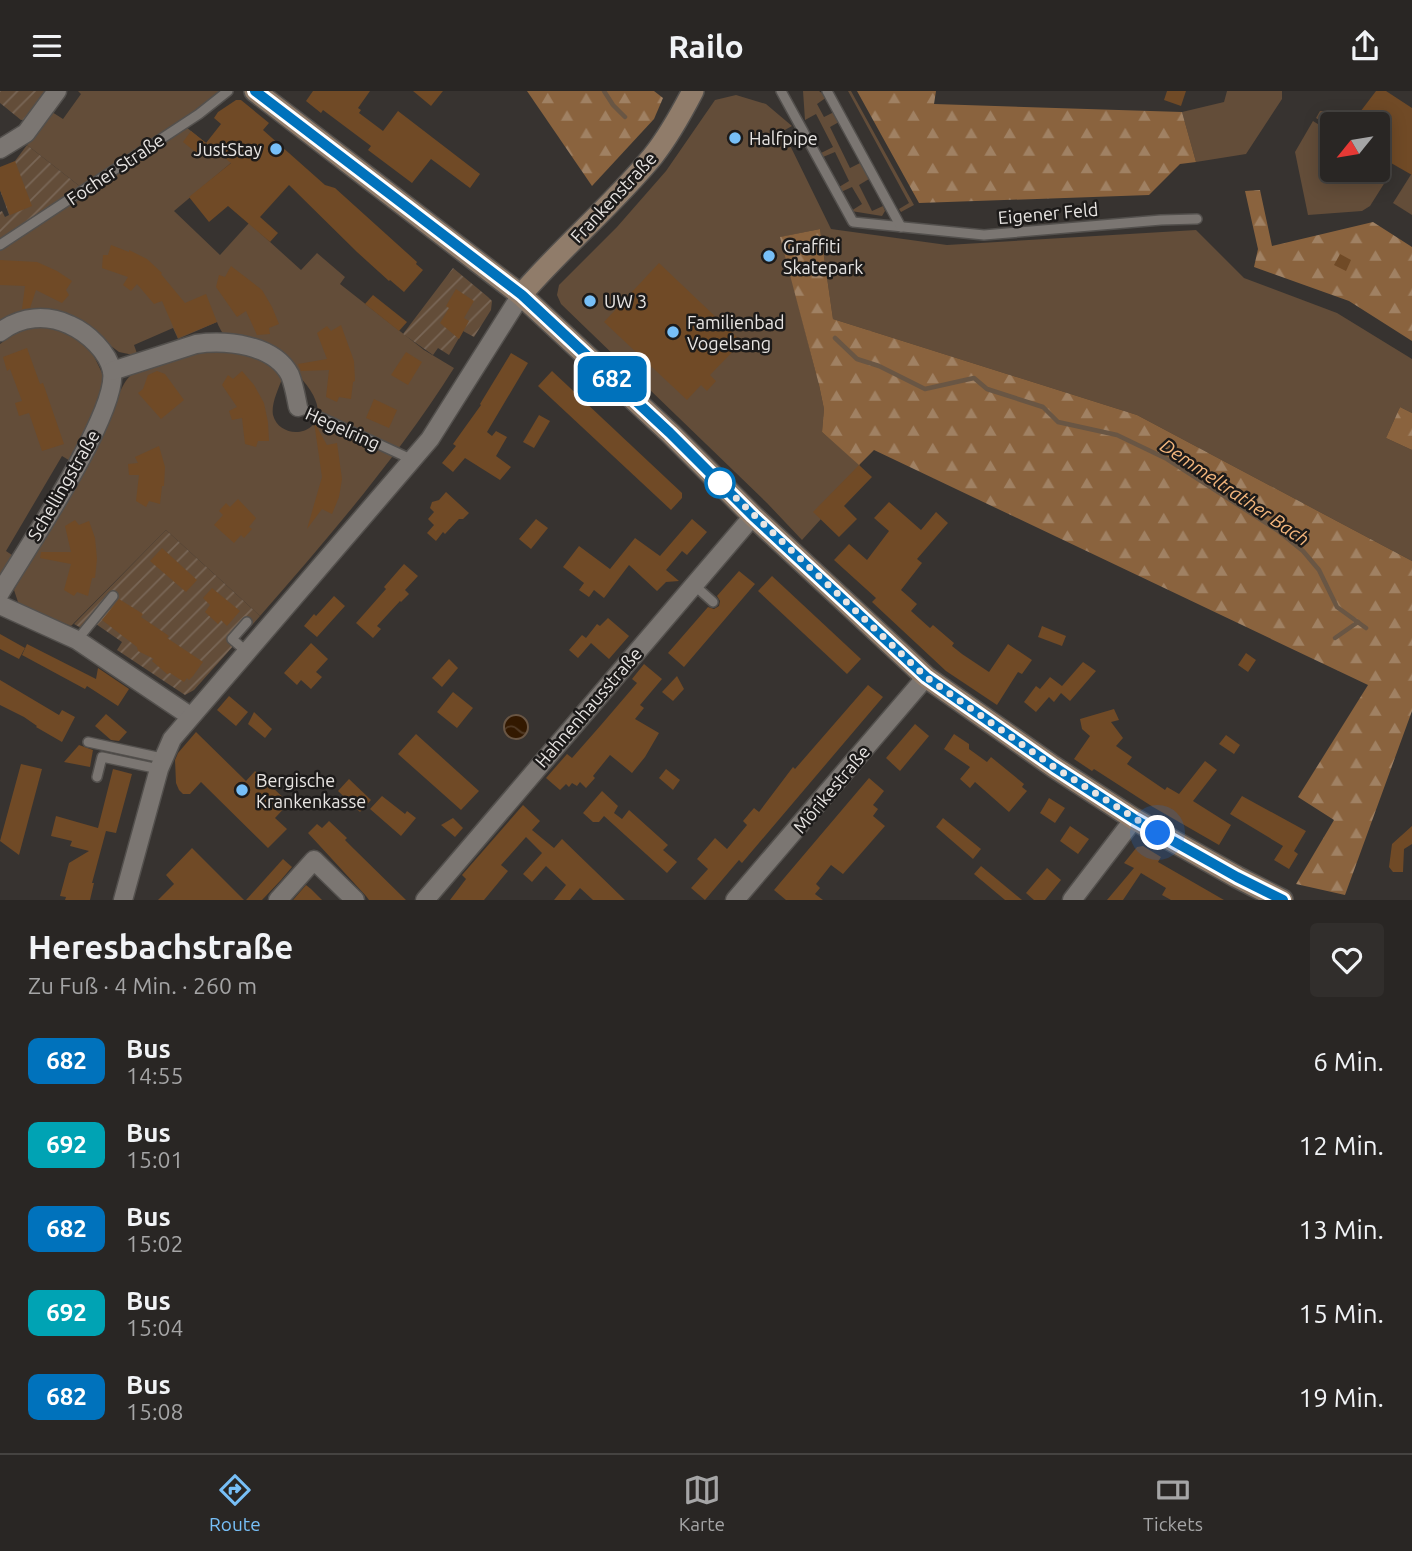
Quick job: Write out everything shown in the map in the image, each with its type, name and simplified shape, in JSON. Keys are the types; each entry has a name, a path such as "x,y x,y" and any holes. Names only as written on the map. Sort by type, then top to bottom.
{"main road":[{"path":"255,91 522,295 926,677 1134,819 1282,900"},
{"name":"Frankenstraße","path":"522,295 653,155 673,128 693,91"}],"street":[{"path":"0,149 26,133 57,91"},
{"path":"123,900 160,764 172,739 430,439 522,295"},
{"path":"0,332 25,319 45,318 63,322 90,339 107,357 112,371"},
{"name":"Hegelring","path":"112,371 196,344 237,344 260,351 284,367 298,407"},
{"name":"Schellingstraße","path":"0,593 74,470 102,416 107,405 112,371"},
{"name":"Hahnenhausstraße","path":"425,900 753,516"},
{"path":"0,605 77,639 190,716"},
{"name":"Mörikestraße","path":"735,900 926,677"},
{"path":"1072,900 1134,819"},
{"path":"278,900 314,860 355,900"}],"lane":[{"name":"Focher Straße","path":"0,245 199,114 228,91"},
{"name":"Eigener Feld","path":"781,91 853,222 984,235 1197,219"},
{"path":"827,91 901,227"},
{"name":"Hegelring","path":"298,407 413,460"},
{"path":"693,584 713,602"},
{"path":"77,639 113,596"},
{"path":"247,622 232,639 247,652"},
{"path":"88,742 160,764"},
{"path":"97,777 102,757 160,764"}],"shaded area":[{"path":"0,91 50,91 28,119 21,120 0,103"},
{"path":"78,91 219,91 214,100 82,188 27,145 52,112 63,119 81,94"},
{"path":"803,91 819,91 827,97 817,104 824,117 834,112 839,122 830,127 850,168 860,163 869,179 859,185 872,211 883,206 885,211 882,216 851,211 862,204 852,187 841,192 839,187 849,181 835,152 823,157 821,153 833,147 816,114 805,120"},
{"path":"848,91 851,91 914,205 901,212 899,209 909,203"},
{"path":"1227,91 1282,91 1282,99 1246,154 1196,162 1182,112 1224,102"},
{"path":"736,95 766,104 792,126 783,131 831,229 947,245 1196,230 1244,278 1337,313 1412,359 1412,413 1400,407 1386,438 1412,450 1412,561 1137,415 833,319 820,229 781,237 819,385 824,409 822,432 860,465 814,512 821,519 802,540 561,304 557,295 559,285 617,227 666,171 715,100"},
{"path":"1320,111 1351,112 1320,112 1320,120 1316,118"},
{"path":"1313,121 1320,125 1320,182 1385,182 1370,206 1362,211 1308,215 1295,152"},
{"path":"186,127 216,151 238,157 174,211 220,255 249,223 301,270 317,253 345,277 340,284 424,350 454,368 386,465 260,616 166,530 71,626 19,605 14,590 92,450 129,377 148,366 186,355 221,351 247,354 271,366 282,379 273,411 279,425 288,431 299,432 316,421 318,409 312,393 297,374 281,363 233,342 224,335 217,322 178,339 173,328 134,345 138,356 119,352 79,322 0,322 0,250"},
{"path":"27,145 82,188 0,240 0,212 2,211 5,217 9,215 0,190"},
{"path":"1412,173 1412,215 1393,203"},
{"path":"453,268 492,301 491,310 474,337 463,331 449,355 438,348 433,355 403,334"},
{"path":"40,325 72,332 92,352 102,373 103,395 72,462 62,456 6,551 15,557 0,576 0,344 18,331"},
{"path":"166,530 260,616 194,690 185,695 117,650 122,642 96,624 90,633 74,624"}],"green space":[{"path":"527,91 654,91 663,98 654,119 592,186"},
{"path":"857,91 936,91 934,104 1182,112 1196,162 1180,164 1149,195 919,203"},
{"path":"1260,190 1272,246 1373,222 1412,247 1412,341 1349,301 1254,267 1258,249 1245,191"},
{"path":"820,229 833,319 1137,415 1412,561 1412,711 1345,895 1296,884 1334,820 1298,797 1368,685 874,450 859,465 822,432 824,409 819,385 780,237"},
{"path":"1400,407 1412,413 1412,450 1386,438"}],"water":[{"path":"516,715 525,718 528,727 525,736 516,739 507,736 504,727 507,718"}],"building":[{"path":"313,91 370,91 358,108 361,110 359,113 383,131 398,111 480,174 470,188 431,159 412,183 368,150 371,146 323,110 321,113 306,101"},
{"path":"413,91 443,91 431,106"},
{"path":"1167,91 1186,91 1181,106 1164,100"},
{"path":"1376,91 1386,91 1412,108 1412,175 1390,162 1390,112 1360,112"},
{"path":"236,100 241,100 269,123 263,130 325,185 335,188 417,262 423,270 404,292 357,252 289,185 260,217 278,233 270,242 228,206 209,222 189,197 231,163 206,143 221,124 214,118 218,112"},
{"path":"191,131 206,143 198,154 183,142"},
{"path":"15,161 32,206 10,215 0,190 0,167"},
{"path":"111,245 147,259 162,273 185,303 206,294 217,322 178,338 162,301 154,304 137,284 131,291 123,285 128,277 102,268 103,255 108,255"},
{"path":"1340,254 1351,260 1346,271 1334,265"},
{"path":"0,260 37,262 57,271 72,281 66,290 69,295 62,303 36,290 30,308 22,309 25,286 0,285"},
{"name":"Familienbad Vogelsang","path":"659,263 742,342 710,375 716,381 707,391 701,385 687,400 604,322"},
{"path":"231,266 262,290 272,307 279,324 269,328 270,334 257,335 246,311 237,317 216,287 219,275 225,277"},
{"path":"456,289 474,301 464,318 469,321 459,339 440,323"},
{"path":"373,295 407,322 399,331 365,304"},
{"path":"341,325 354,361 355,381 351,399 339,397 337,402 326,397 329,370 301,371 298,364 327,359 317,333 327,326 331,331"},
{"path":"27,348 40,384 43,383 64,444 42,451 29,413 19,416 15,403 22,401 3,357"},
{"path":"406,352 422,362 408,385 391,375"},
{"path":"511,353 528,363 487,432 492,436 496,431 507,437 496,456 511,467 500,480 465,458 453,472 442,463 456,446 453,444 481,405"},
{"path":"157,371 165,374 184,400 161,419 138,393 143,389 148,375"},
{"path":"242,371 264,403 268,422 269,441 258,441 256,447 245,444 242,418 232,420 229,411 237,407 222,385 228,375 233,379"},
{"path":"552,371 682,493 682,498 671,510 538,386"},
{"path":"374,399 397,410 389,428 366,418"},
{"path":"539,415 550,421 534,448 523,442"},
{"path":"314,422 327,445 337,443 342,479 332,514 322,509 307,529 322,477"},
{"path":"159,446 165,467 164,486 160,504 149,501 146,507 136,501 139,475 129,475 128,464 138,463 135,457"},
{"path":"859,465 872,477 844,506 857,519 839,537 813,512"},
{"path":"446,492 469,513 445,534 443,532 436,541 427,533 434,525 428,519 434,512 430,508 432,502 439,500"},
{"path":"238,499 256,518 249,527 252,529 244,538 241,535 234,543 214,525 223,515 219,511 226,503 230,507"},
{"path":"889,502 921,530 936,512 948,523 917,559 922,563 901,590 917,604 911,611 930,628 933,625 954,643 952,646 989,672 1008,644 1032,660 1022,674 1018,672 997,705 946,671 872,602 876,598 834,560 849,544 867,560 889,531 874,518"},
{"path":"536,519 548,528 531,549 519,539"},
{"path":"692,519 707,532 687,555 682,551 666,570 679,581 666,582 657,591 629,565 604,598 594,590 589,597 579,590 584,583 563,567 579,546 610,569 635,538 660,556"},
{"path":"75,520 79,525 89,521 95,538 95,578 92,578 88,596 77,592 74,596 64,590 71,564 40,558 41,552 71,552 65,526"},
{"path":"162,548 197,580 186,592 150,561"},
{"path":"404,564 418,576 405,590 409,594 377,626 381,629 373,638 356,623"},
{"path":"739,571 755,584 684,667 668,653 708,607 714,609 719,606 717,596"},
{"path":"772,576 861,659 847,674 758,591"},
{"path":"212,588 240,611 227,626 221,620 218,624 205,612 210,605 203,598"},
{"path":"334,596 345,606 317,637 304,626"},
{"path":"119,599 143,614 141,617 169,636 167,638 203,662 189,680 187,678 184,682 170,673 167,674 152,661 154,659 138,651 137,647 102,620"},
{"path":"608,618 629,636 609,659 591,643 578,658 569,650 582,635 586,638 597,624 600,626"},
{"path":"1042,626 1066,636 1062,646 1038,637"},
{"path":"0,634 25,648 19,659 0,649"},
{"path":"311,643 328,659 316,672 322,677 311,689 301,680 297,685 284,673"},
{"path":"27,644 96,679 98,668 129,689 118,706 87,686 85,689 22,655"},
{"path":"1246,653 1256,660 1248,672 1238,665"},
{"path":"449,659 458,668 442,687 432,678"},
{"path":"1083,662 1096,671 1070,701 1061,693 1054,702 1049,697 1036,712 1024,702 1036,686 1040,689 1050,677 1062,686"},
{"path":"644,664 662,679 640,705 644,708 635,719 659,733 645,757 632,773 610,755 586,788 580,782 577,786 572,783 569,787 566,784 560,790 546,778 567,754 572,758 601,725 637,683 632,679"},
{"path":"677,676 684,689 673,701 662,692"},
{"path":"0,680 59,715 62,710 75,717 62,742 0,705"},
{"path":"868,685 883,697 742,863 739,860 705,900 691,888 708,869 697,859 715,838 727,849 747,825 743,821 754,808 759,812 793,767 795,769"},
{"path":"453,692 473,708 457,728 437,712"},
{"path":"229,696 248,712 236,726 217,710"},
{"path":"1114,709 1119,720 1111,722 1123,738 1116,746 1132,757 1127,764 1165,790 1167,787 1179,794 1205,761 1217,770 1193,801 1231,825 1219,845 1074,759 1090,736 1082,729 1080,719"},
{"path":"254,712 272,729 265,738 248,724"},
{"path":"106,714 127,732 119,741 111,740 95,726"},
{"path":"915,724 929,736 900,771 886,758"},
{"name":"Bergische Krankenkasse","path":"196,732 246,781 255,771 289,803 275,818 287,829 268,848 201,782 190,794 183,794 179,790 175,760"},
{"path":"416,734 479,791 461,810 398,754"},
{"path":"954,734 987,762 991,757 1024,784 1022,787 1027,791 1009,812 975,782 970,788 960,779 970,767 944,749"},
{"path":"1226,735 1240,745 1234,754 1219,744"},
{"path":"79,745 93,750 90,767 64,762"},
{"path":"21,764 42,769 19,855 0,841"},
{"path":"113,769 132,774 116,833 106,831 90,900 65,900 66,897 60,896 69,863 89,851 70,846 72,841 51,836 56,816 98,828"},
{"path":"666,769 680,780 673,790 659,778"},
{"path":"869,778 884,791 873,805 878,809 873,816 885,826 843,874 831,865 816,884 820,888 815,894 823,900 786,900 774,890"},
{"path":"349,779 371,800 360,812 338,791"},
{"path":"602,791 618,806 614,813 622,819 629,810 668,845 663,850 677,862 667,873 604,816 599,822 593,822 583,813"},
{"path":"382,796 405,814 407,811 416,818 401,836 370,809"},
{"path":"1242,796 1306,831 1294,851 1298,854 1289,869 1274,860 1283,846 1230,814"},
{"path":"1049,798 1065,808 1055,823 1040,813"},
{"path":"523,805 540,821 532,830 554,848 562,839 625,900 593,900 580,888 570,900 554,900 566,885 546,866 532,882 523,874 542,853 526,837 501,865 508,871 484,900 450,900 466,879 462,875"},
{"path":"453,818 463,828 455,837 441,825"},
{"path":"943,818 981,849 973,859 936,827"},
{"path":"329,821 406,900 369,900 308,833 317,824 322,828"},
{"path":"1070,826 1089,839 1078,854 1060,841"},
{"path":"1412,826 1412,844 1404,849 1403,872 1393,872 1389,867 1392,844"},
{"path":"1143,846 1161,857 1158,862 1224,900 1171,900 1162,895 1166,888 1141,873 1123,900 1107,900 1134,868 1124,863 1137,847"},
{"path":"192,848 244,900 158,900 174,884 166,875"},
{"path":"283,859 292,867 281,880 262,900 246,900"},
{"path":"981,866 1022,900 1005,900 974,874"},
{"path":"1047,868 1061,880 1045,900 1034,900 1026,893"},
{"path":"306,885 311,889 322,900 293,900"}],"waterway":[{"name":"Demmeltrather Bach","path":"604,91 625,117"},
{"name":"Demmeltrather Bach","path":"835,338 857,359 879,366 925,389 974,378 987,389 1043,407 1058,422 1117,435 1167,459 1277,530 1303,551 1319,570 1337,607 1366,628"},
{"path":"1335,638 1358,622"}],"bus line":[{"name":"682","path":"255,91 522,295 926,677 1054,767 1134,819 1181,847 1283,900"}],"place":[{"name":"Halfpipe","path":"735,138"},
{"name":"JustStay","path":"276,149"},
{"name":"Graffiti Skatepark","path":"769,256"},
{"name":"UW 3","path":"590,301"},
{"name":"Familienbad Vogelsang","path":"673,332"},
{"name":"Bergische Krankenkasse","path":"242,790"}],"route":[{"path":"720,483 926,677 1054,767 1158,833"}]}
